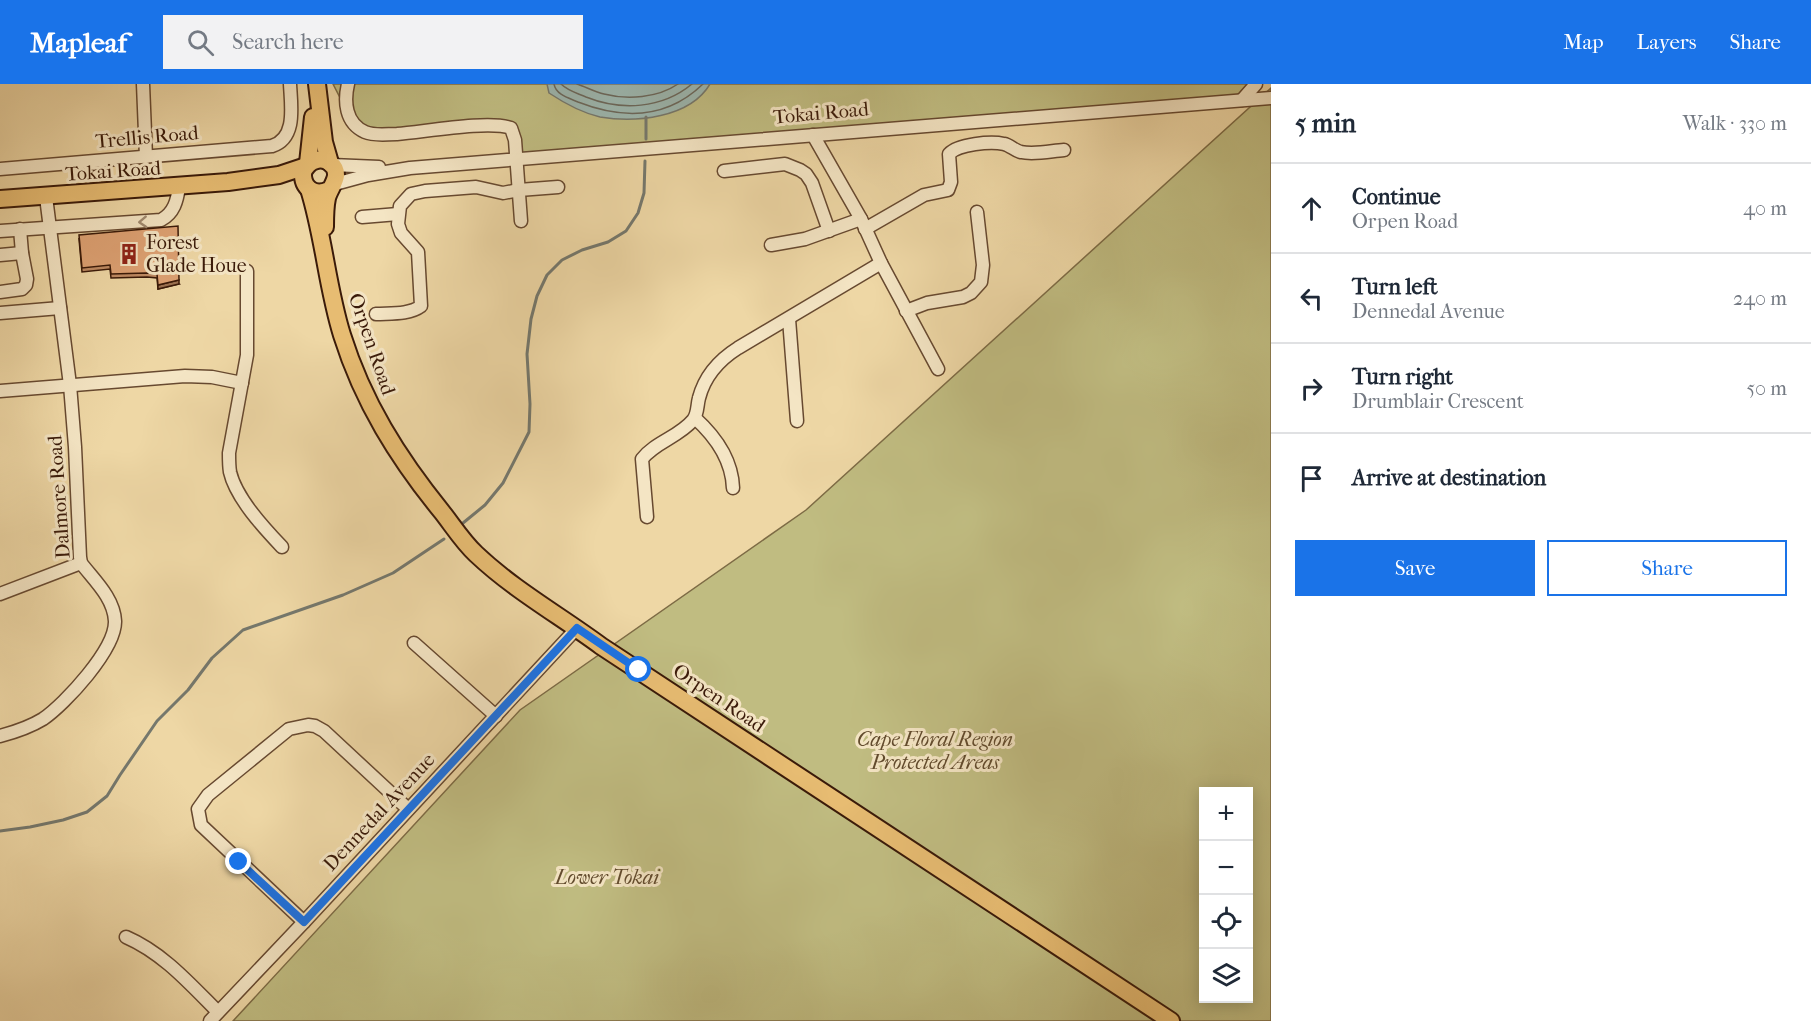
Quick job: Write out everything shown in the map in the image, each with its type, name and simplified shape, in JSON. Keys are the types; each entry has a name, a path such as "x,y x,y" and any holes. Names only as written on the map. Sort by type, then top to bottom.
{"main road":[{"path":"317,87 324,142 336,172 332,187 319,193 307,188 303,181 317,87"},
{"path":"307,165 318,159 331,164"},
{"name":"Tokai Road","path":"0,200 228,182 279,175 307,165"},
{"name":"Tokai Road","path":"228,182 307,188"},
{"name":"Orpen Road","path":"325,250 325,210 332,187"},
{"name":"Orpen Road","path":"307,188 325,250 336,314 355,370 375,414 413,476 476,554 514,586 601,646 1170,1021"}],"street":[{"path":"143,84 146,157"},
{"name":"Trellis Road","path":"0,169 272,146 284,141 289,130 290,84"},
{"path":"348,84 347,112 357,127 364,132 382,135 474,126 511,128 517,160 521,221"},
{"path":"1242,100 1256,84"},
{"name":"Tokai Road","path":"332,187 368,175 410,168 1271,98"},
{"path":"813,135 863,224 881,263 938,369"},
{"path":"771,245 863,224 924,195 948,190 951,183 949,154 954,149 978,144 1005,144 1021,152 1064,150"},
{"name":"Tokai Road","path":"331,164 410,168"},
{"path":"723,171 785,164 801,170 812,183 829,231"},
{"path":"0,231 161,220 170,215 173,210 179,187"},
{"path":"376,314 416,310 422,303 418,252 401,233 398,224 398,214 403,201 415,192 476,187 503,193 558,187"},
{"name":"Dalmore Road","path":"0,736 36,722 64,701 88,675 111,639 115,621 111,605 104,592 81,563 70,385 46,197"},
{"path":"906,311 927,303 963,297 971,293 981,282 983,265 977,212"},
{"path":"362,217 398,214"},
{"path":"0,292 24,288 27,279 20,229"},
{"path":"0,255 22,253"},
{"path":"647,517 642,459 647,452 685,428 695,418 702,387 717,364 738,348 881,263"},
{"path":"247,271 246,355 229,453 230,474 241,496 264,528 282,547"},
{"path":"0,313 60,308"},
{"path":"789,318 797,421"},
{"path":"0,391 198,376 242,383"},
{"path":"695,418 712,436 728,459 733,488"},
{"path":"0,594 81,563"},
{"name":"Dennedal Avenue","path":"214,1017 577,628"},
{"path":"414,643 496,716"},
{"path":"304,922 201,825 198,809 208,795 289,729 308,725 324,731 408,809"},
{"path":"126,937 152,950 171,967 214,1017"}],"green space":[{"path":"333,84 1259,84 1242,100 517,160 505,126 364,132 351,119"},
{"name":"Cape Floral Region Protected Areas","path":"1271,88 1271,1021 233,1021 520,710 806,510"}],"water":[{"path":"547,84 710,84 701,95 676,111 661,116 614,119 600,117 567,104 549,93"}],"building":[{"name":"Forest Glade Houe","path":"178,226 179,280 158,285 157,274 111,274 110,265 82,268 79,235"}],"waterway":[{"path":"646,117 646,139"},
{"path":"463,523 485,505 503,483 529,432 527,354 531,319 537,296 547,275 562,260 582,250 608,242 626,231 638,213 644,193 645,161"},
{"path":"0,831 63,820 87,812 107,796 157,721 188,690 212,658 243,630 343,595 393,573 444,539"}],"place":[{"name":"Forest Glade Houe","path":"129,254"}],"route":[{"path":"239,862 304,922 577,628 639,670"}],"park label":[{"name":"Lower Tokai","path":"607,877"}]}
